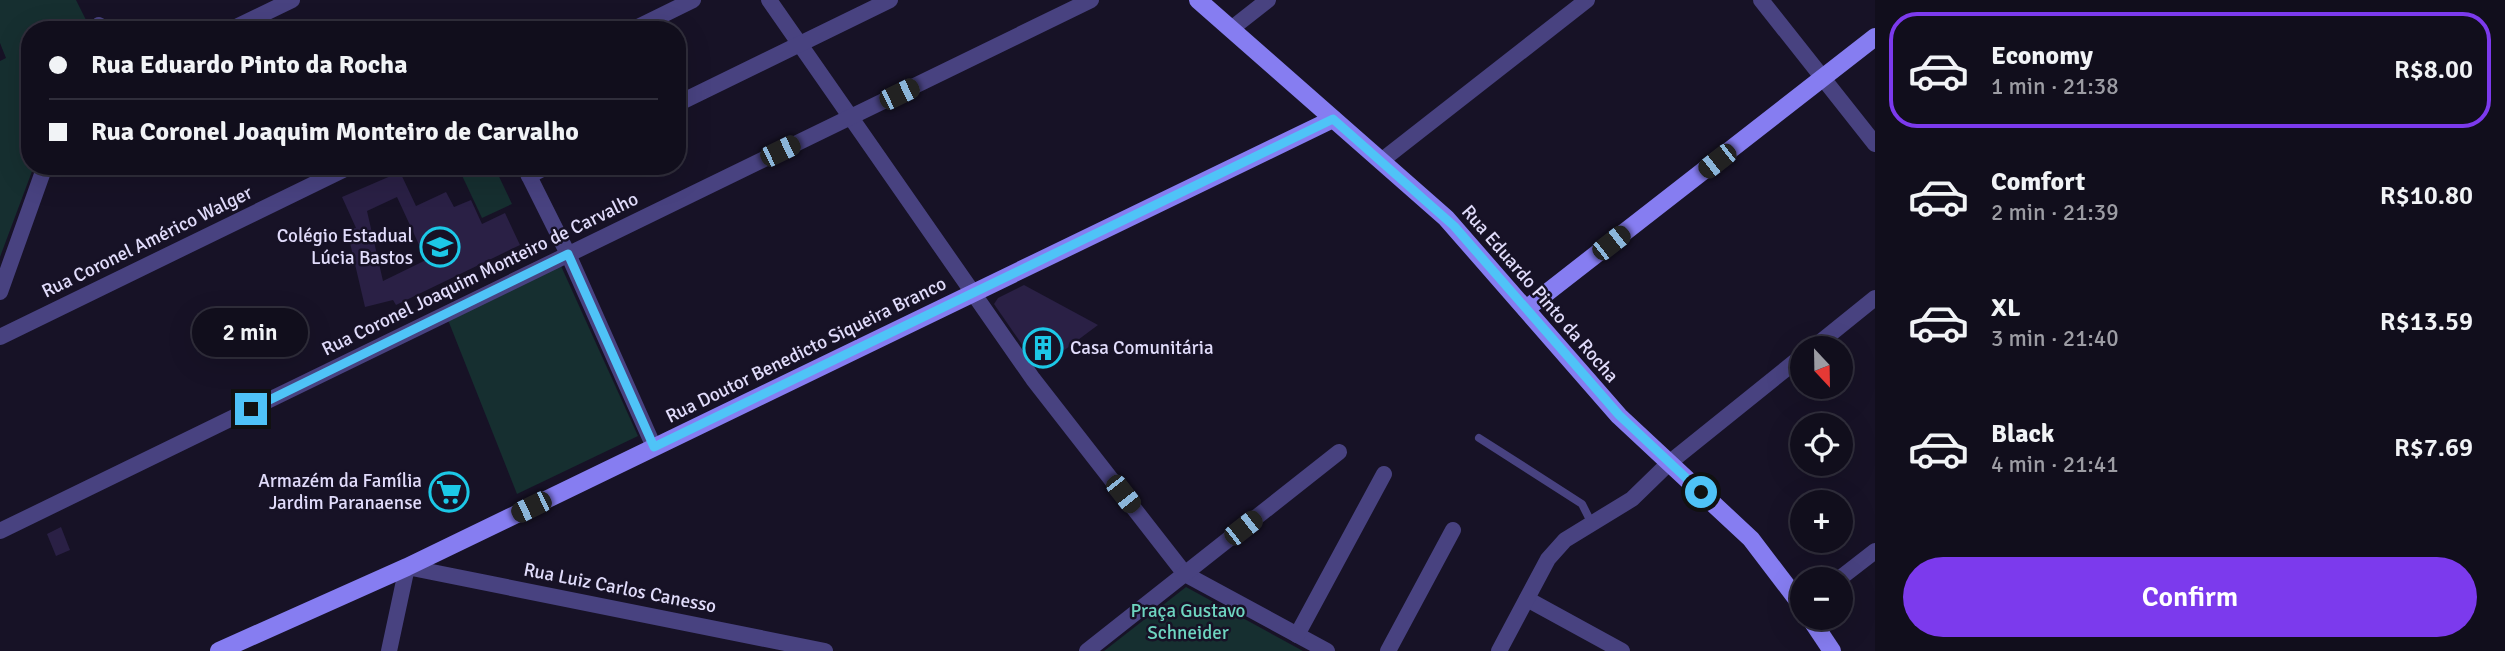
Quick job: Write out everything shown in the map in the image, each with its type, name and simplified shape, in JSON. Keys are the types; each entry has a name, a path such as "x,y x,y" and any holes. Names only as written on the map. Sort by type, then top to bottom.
{"main road":[{"name":"Rua Eduardo Pinto da Rocha","path":"1198,0 1454,226 1619,415 1751,539 1790,590"},
{"path":"1526,309 1875,37"},
{"name":"Rua Doutor Benedicto Siqueira Branco","path":"219,651 407,566 1333,119"},
{"path":"1818,630 1832,651"}],"street":[{"path":"249,21 292,0"},
{"path":"650,21 693,0"},
{"path":"769,0 1033,379 1185,574 1327,651"},
{"path":"686,99 890,0"},
{"name":"Rua Coronel Joaquim Monteiro de Carvalho","path":"0,531 1091,0"},
{"path":"1231,29 1268,0"},
{"path":"1381,161 1587,0"},
{"path":"1761,0 1875,144"},
{"path":"0,292 42,175"},
{"name":"Rua Coronel Américo Walger","path":"0,337 333,175"},
{"path":"529,175 568,254 654,447"},
{"path":"1828,336 1875,298"},
{"path":"1499,651 1556,549 1565,540 1620,508 1669,463 1790,366"},
{"path":"1087,651 1339,452"},
{"path":"1297,635 1384,474"},
{"path":"1388,651 1453,530"},
{"path":"1853,568 1875,551"},
{"path":"389,651 407,566"},
{"name":"Rua Luiz Carlos Canesso","path":"407,566 825,651"},
{"path":"1527,599 1622,651"}],"lane":[{"path":"1479,438 1582,504 1592,524"}],"green space":[{"path":"0,0 76,0 86,21 21,21 21,175 31,175 0,257 0,61 6,58 0,43"},
{"path":"462,175 498,175 512,204 482,218"},
{"path":"561,266 638,436 517,494 448,320"},
{"name":"Praça Gustavo Schneider","path":"1186,587 1303,651 1104,651"}],"building":[{"path":"393,175 401,175 416,206 446,192 454,207 471,200 482,224 505,213 520,245 396,305 393,300 365,307 347,230 356,228 342,197","holes":["397,197 426,260 383,281 367,211"]},
{"name":"Casa Comunitária","path":"1024,285 1098,325 1039,369 994,304 998,298"},
{"path":"61,527 70,550 56,556 47,534"}],"place":[{"name":"Colégio Estadual Lúcia Bastos","path":"440,247"},
{"name":"Casa Comunitária","path":"1043,348"},
{"name":"Armazém da Família Jardim Paranaense","path":"449,492"}],"route":[{"path":"251,409 568,254 654,447 1333,119 1454,226 1602,397 1701,492"}]}
